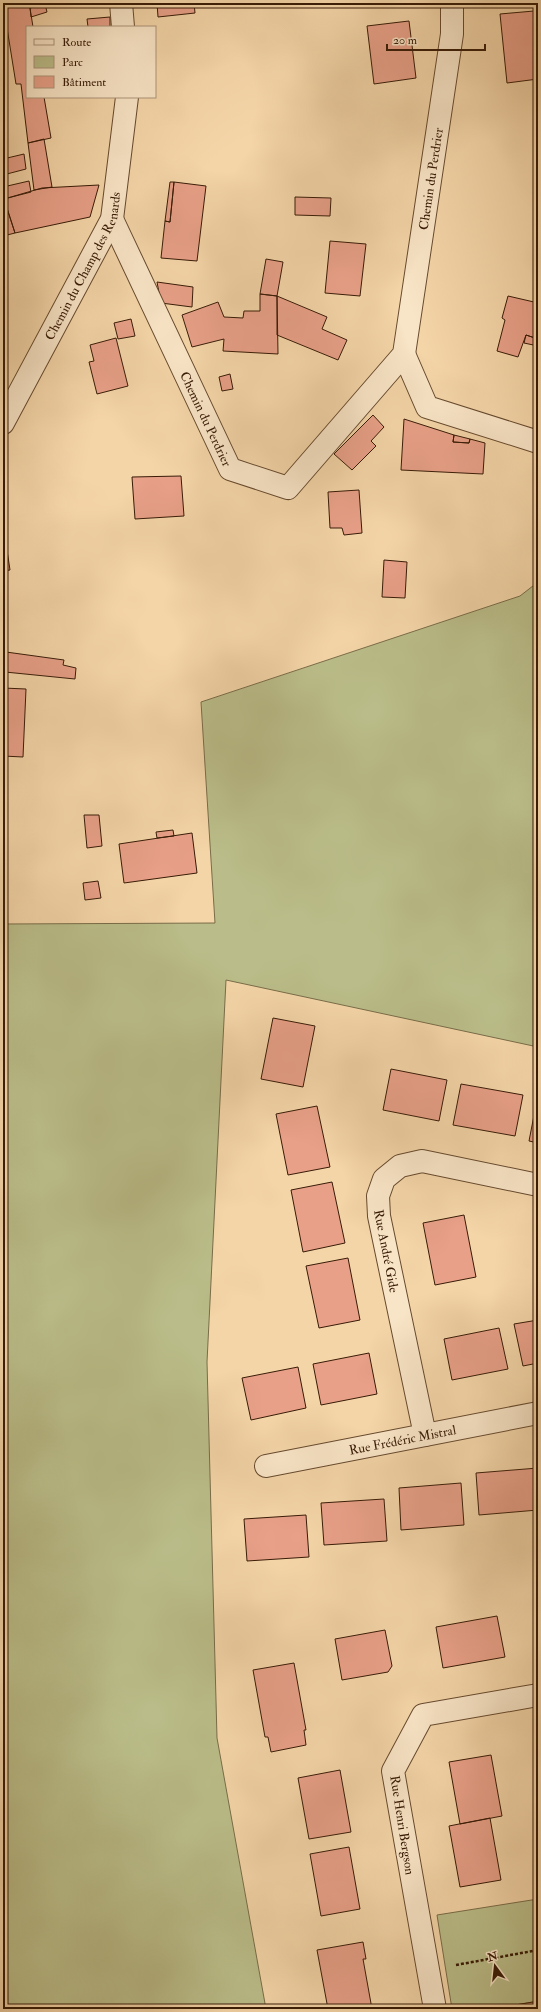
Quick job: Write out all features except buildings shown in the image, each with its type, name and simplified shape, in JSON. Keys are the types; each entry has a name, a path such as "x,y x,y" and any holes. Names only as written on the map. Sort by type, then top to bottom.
{"street":[{"path":"121,3 123,26"},
{"name":"Chemin du Perdrier","path":"112,219 230,470 288,488 404,354 452,34 452,3"},
{"name":"Chemin du Champ des Renards","path":"3,423 112,219 126,98"},
{"path":"404,354 427,407 538,442"},
{"name":"Rue André Gide","path":"425,1435 379,1216 378,1196 384,1179 400,1166 422,1161 538,1185"},
{"name":"Rue Frédéric Mistral","path":"266,1466 538,1413"},
{"name":"Rue Henri Bergson","path":"435,2009 393,1771 423,1715 538,1695"}],"path":[{"path":"428,1971 538,1950"}],"green space":[{"path":"538,582 538,1047 226,980 207,1362 217,1738 266,2009 3,2009 3,924 215,923 201,702 520,596"},
{"path":"538,1899 538,2001 493,2009 452,2009 437,1915"}]}
